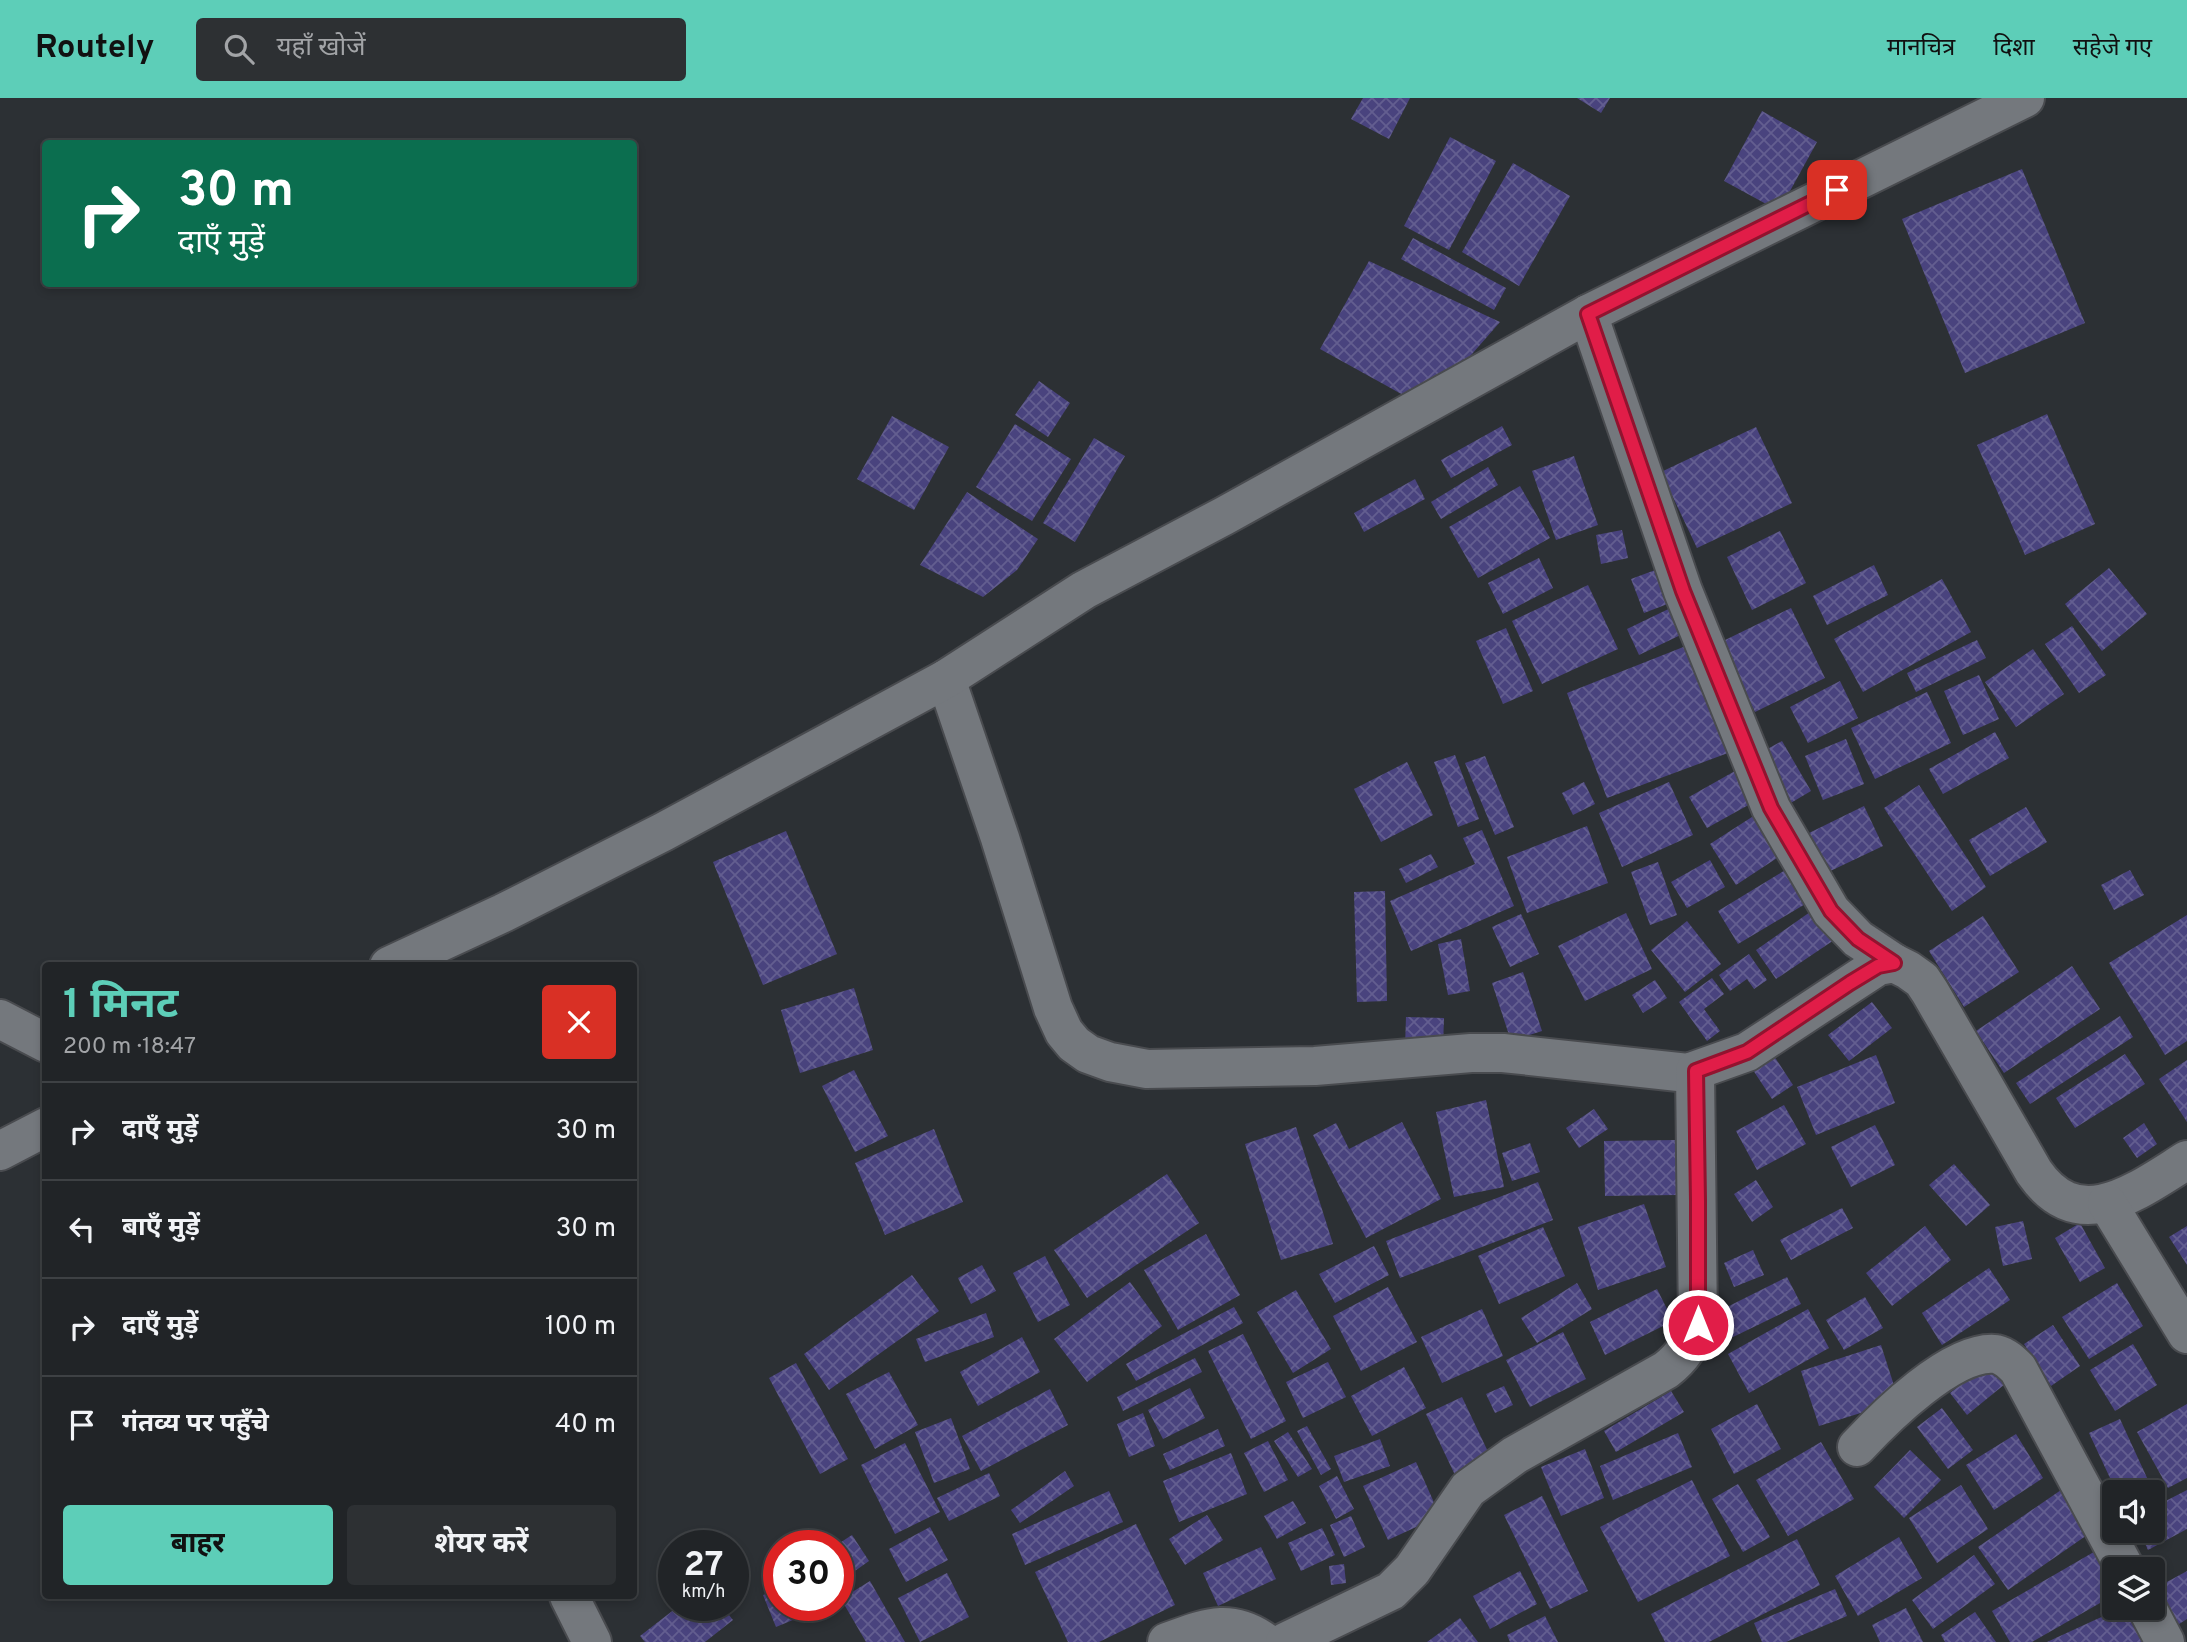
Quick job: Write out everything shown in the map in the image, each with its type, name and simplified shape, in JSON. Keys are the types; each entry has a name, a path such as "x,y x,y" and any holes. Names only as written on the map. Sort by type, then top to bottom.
{"street":[{"path":"398,962 503,913 663,832 946,679 1084,590 1224,516 1588,314 2025,98"},
{"path":"1588,314 1683,591 1771,808 1831,911 1858,939 1922,981 2043,1186 2057,1198 2071,1204 2089,1206 2107,1203 2139,1189 2187,1160"},
{"path":"946,679 1000,838 1053,1008 1064,1032 1074,1044 1088,1054 1110,1062 1147,1069 1315,1066 1471,1053 1503,1053 1688,1073 1747,1052 1878,966 1894,963"},
{"path":"0,1019 42,1041"},
{"path":"1285,1642 1391,1591 1412,1570 1468,1489 1515,1455 1666,1370 1679,1360 1690,1345 1698,1325 1696,1071"},
{"path":"0,1151 42,1129"},
{"path":"2107,1203 2187,1334"},
{"path":"1857,1447 1905,1401 1947,1370 1973,1357 1996,1354 2009,1359 2018,1369 2119,1557"},
{"path":"570,1599 592,1642"},
{"path":"2153,1620 2165,1642"},
{"path":"1167,1642 1212,1627 1251,1632 1265,1642"}],"building":[{"path":"1363,98 1410,98 1389,139 1351,119"},
{"path":"1577,98 1610,98 1601,113"},
{"path":"1762,111 1817,142 1779,211 1724,181"},
{"path":"1450,137 1496,161 1449,250 1404,226"},
{"path":"1513,163 1570,196 1519,286 1462,252"},
{"path":"2022,169 2085,323 1965,373 1902,219"},
{"path":"1413,238 1506,288 1494,310 1401,259"},
{"path":"1369,261 1500,322 1465,362 1405,396 1320,349"},
{"path":"1039,381 1070,403 1048,437 1015,415"},
{"path":"2047,414 2095,524 2025,555 1977,445"},
{"path":"892,416 949,447 914,510 857,479"},
{"path":"1015,424 1071,459 1032,521 976,487"},
{"path":"1502,426 1512,445 1451,478 1441,460"},
{"path":"1756,427 1792,503 1697,548 1661,472"},
{"path":"1094,438 1125,456 1075,542 1043,523"},
{"path":"1574,456 1598,525 1556,540 1532,471"},
{"path":"1488,467 1498,485 1441,519 1431,502"},
{"path":"1415,479 1425,499 1364,532 1354,513"},
{"path":"1520,486 1550,538 1478,578 1449,527"},
{"path":"967,492 1038,539 1017,570 983,597 920,565"},
{"path":"1622,530 1628,558 1601,564 1596,535"},
{"path":"1780,531 1806,583 1752,610 1727,557"},
{"path":"1539,558 1553,588 1503,614 1488,583"},
{"path":"1874,565 1888,595 1827,625 1813,596"},
{"path":"1666,566 1678,600 1644,613 1631,579"},
{"path":"2109,568 2147,614 2102,651 2065,604"},
{"path":"1942,579 1971,632 1863,692 1834,639"},
{"path":"1588,585 1618,649 1542,684 1512,621"},
{"path":"1683,602 1695,628 1639,655 1627,629"},
{"path":"1791,608 1825,678 1755,712 1721,642"},
{"path":"2072,626 2106,675 2079,693 2045,644"},
{"path":"1506,628 1533,691 1503,704 1476,641"},
{"path":"1701,640 1736,750 1607,798 1567,693"},
{"path":"1977,640 1986,658 1916,692 1907,673"},
{"path":"2033,649 2064,694 2016,727 1985,682"},
{"path":"1979,675 1999,719 1963,735 1944,691"},
{"path":"1840,681 1858,718 1808,743 1790,707"},
{"path":"1927,692 1951,743 1875,779 1851,728"},
{"path":"1995,732 2009,758 1943,794 1929,769"},
{"path":"1846,739 1864,784 1823,800 1805,756"},
{"path":"1782,741 1811,791 1784,807 1755,756"},
{"path":"1455,755 1479,819 1458,827 1434,762"},
{"path":"1485,756 1514,827 1495,835 1465,763"},
{"path":"1407,762 1433,815 1381,842 1354,789"},
{"path":"1735,771 1752,803 1707,828 1689,797"},
{"path":"1584,782 1595,804 1573,815 1562,793"},
{"path":"1669,782 1693,835 1622,867 1599,813"},
{"path":"1919,785 1986,887 1952,911 1884,808"},
{"path":"1864,806 1883,846 1824,874 1805,835"},
{"path":"2026,807 2047,842 1990,876 1969,840"},
{"path":"1755,815 1780,856 1736,885 1710,844"},
{"path":"1587,826 1608,883 1527,913 1507,857"},
{"path":"1482,830 1514,906 1411,951 1390,901 1475,864 1463,838"},
{"path":"786,831 837,954 763,985 713,862"},
{"path":"1431,854 1438,867 1406,883 1399,869"},
{"path":"1710,860 1725,887 1687,908 1671,882"},
{"path":"1658,862 1677,915 1650,925 1631,872"},
{"path":"1792,866 1812,900 1738,944 1718,911"},
{"path":"2130,870 2144,895 2114,910 2101,885"},
{"path":"1385,891 1387,1001 1357,1002 1354,892"},
{"path":"1820,905 1840,936 1776,979 1756,950"},
{"path":"1626,913 1652,969 1585,1001 1558,946"},
{"path":"1521,914 1539,954 1510,967 1492,927"},
{"path":"2187,915 2187,1041 2165,1055 2109,963"},
{"path":"1983,916 2019,972 1964,1007 1929,951"},
{"path":"1687,921 1721,964 1685,992 1651,950"},
{"path":"1461,939 1470,991 1448,995 1438,944"},
{"path":"1749,954 1767,980 1754,989 1747,979 1730,991 1719,975"},
{"path":"2072,966 2100,1009 2004,1073 1976,1031"},
{"path":"1523,972 1542,1031 1511,1041 1492,983"},
{"path":"1712,978 1724,994 1704,1009 1720,1031 1707,1041 1679,1002"},
{"path":"1655,980 1667,998 1643,1013 1632,995"},
{"path":"854,988 873,1050 800,1073 781,1010"},
{"path":"1872,1002 1892,1028 1849,1061 1828,1035"},
{"path":"2120,1016 2133,1037 2030,1104 2016,1083"},
{"path":"1406,1017 1444,1018 1443,1047 1405,1047"},
{"path":"2125,1054 2145,1084 2075,1128 2056,1098"},
{"path":"1876,1055 1895,1103 1816,1135 1797,1087"},
{"path":"1774,1056 1793,1085 1772,1099 1753,1070"},
{"path":"2187,1060 2187,1122 2159,1079"},
{"path":"854,1070 888,1136 855,1152 822,1086"},
{"path":"1486,1100 1504,1187 1454,1197 1436,1112"},
{"path":"1784,1105 1806,1144 1757,1170 1736,1131"},
{"path":"1594,1109 1608,1129 1579,1148 1566,1128"},
{"path":"1402,1122 1441,1199 1366,1238 1313,1135 1336,1123 1349,1149"},
{"path":"2144,1123 2157,1144 2137,1158 2123,1138"},
{"path":"1875,1125 1895,1165 1851,1187 1831,1147"},
{"path":"1296,1127 1333,1244 1281,1260 1245,1144"},
{"path":"934,1129 963,1202 885,1235 855,1163"},
{"path":"1676,1140 1677,1195 1605,1196 1604,1141"},
{"path":"1530,1143 1540,1172 1512,1181 1502,1153"},
{"path":"1954,1164 1990,1205 1966,1226 1929,1185"},
{"path":"1167,1174 1199,1223 1087,1298 1054,1250"},
{"path":"1756,1180 1773,1207 1752,1222 1734,1194"},
{"path":"1538,1182 1553,1220 1400,1278 1386,1241"},
{"path":"1644,1204 1666,1267 1598,1290 1578,1227"},
{"path":"1842,1208 1853,1228 1791,1260 1780,1240"},
{"path":"2023,1221 2032,1259 2003,1266 1995,1227"},
{"path":"2080,1223 2105,1268 2080,1282 2055,1238"},
{"path":"1925,1226 1951,1260 1892,1306 1866,1273"},
{"path":"2187,1226 2187,1265 2169,1237"},
{"path":"1543,1227 1565,1276 1499,1304 1478,1256"},
{"path":"1206,1234 1240,1295 1178,1330 1144,1270"},
{"path":"1374,1246 1389,1275 1335,1303 1319,1274"},
{"path":"1753,1250 1764,1275 1734,1287 1724,1263"},
{"path":"1045,1256 1070,1305 1038,1322 1013,1273"},
{"path":"982,1265 996,1291 971,1304 958,1278"},
{"path":"1989,1268 2010,1300 1942,1345 1922,1313"},
{"path":"912,1275 939,1311 829,1390 804,1354"},
{"path":"1787,1277 1801,1304 1731,1338 1719,1311"},
{"path":"1130,1282 1162,1326 1087,1382 1054,1339"},
{"path":"1577,1283 1592,1309 1537,1343 1521,1318"},
{"path":"2117,1283 2143,1326 2089,1359 2062,1317"},
{"path":"1388,1287 1417,1342 1361,1371 1333,1316"},
{"path":"1657,1289 1673,1321 1605,1355 1590,1322"},
{"path":"1296,1290 1331,1349 1293,1373 1257,1312"},
{"path":"1865,1297 1883,1328 1844,1350 1826,1320"},
{"path":"1234,1307 1243,1323 1136,1381 1126,1364"},
{"path":"1482,1309 1503,1356 1442,1383 1421,1337"},
{"path":"1808,1309 1829,1348 1749,1393 1728,1354"},
{"path":"986,1313 994,1337 925,1362 916,1339"},
{"path":"2053,1325 2080,1366 2051,1386 2024,1344"},
{"path":"1563,1332 1586,1379 1530,1407 1506,1360"},
{"path":"1243,1334 1286,1421 1251,1439 1208,1351"},
{"path":"1022,1337 1040,1372 978,1406 960,1372"},
{"path":"2133,1344 2157,1385 2115,1411 2090,1370"},
{"path":"1881,1345 1899,1401 1819,1426 1801,1371"},
{"path":"1195,1358 1202,1372 1123,1411 1117,1397"},
{"path":"1328,1362 1346,1397 1303,1418 1286,1382"},
{"path":"1988,1362 2005,1384 1967,1415 1950,1393"},
{"path":"796,1363 848,1459 820,1474 769,1378"},
{"path":"1404,1367 1426,1408 1372,1436 1351,1396"},
{"path":"889,1372 918,1425 875,1449 846,1394"},
{"path":"1504,1386 1513,1405 1495,1413 1486,1394"},
{"path":"1190,1388 1205,1418 1163,1439 1148,1410"},
{"path":"1050,1389 1068,1425 981,1471 962,1436"},
{"path":"1671,1391 1684,1412 1616,1452 1604,1431"},
{"path":"1462,1397 1491,1458 1455,1475 1426,1414"},
{"path":"1757,1404 1781,1449 1734,1474 1711,1429"},
{"path":"2187,1404 2187,1478 2168,1488 2137,1432"},
{"path":"1942,1408 1973,1450 1948,1469 1917,1427"},
{"path":"1143,1413 1155,1446 1129,1457 1117,1424"},
{"path":"951,1418 970,1469 934,1483 915,1432"},
{"path":"2120,1419 2148,1480 2111,1480 2089,1433"},
{"path":"1307,1426 1331,1469 1321,1475 1297,1431"},
{"path":"1218,1429 1225,1446 1170,1470 1163,1454"},
{"path":"1288,1432 1312,1469 1298,1477 1274,1441"},
{"path":"1678,1433 1692,1467 1613,1500 1600,1466"},
{"path":"2016,1434 2043,1478 1994,1510 1966,1465"},
{"path":"1380,1439 1390,1466 1344,1482 1334,1456"},
{"path":"1268,1441 1288,1480 1264,1492 1244,1453"},
{"path":"1821,1442 1854,1499 1788,1536 1756,1480"},
{"path":"905,1443 940,1512 895,1534 861,1465"},
{"path":"1585,1449 1604,1498 1561,1516 1541,1467"},
{"path":"1910,1450 1941,1480 1904,1518 1874,1487"},
{"path":"1231,1453 1247,1494 1179,1522 1163,1481"},
{"path":"1416,1462 1440,1516 1388,1540 1363,1486"},
{"path":"1065,1471 1074,1486 1020,1523 1011,1510"},
{"path":"989,1473 1000,1496 949,1521 937,1498"},
{"path":"1337,1476 1354,1509 1336,1519 1319,1486"},
{"path":"1692,1480 1730,1556 1638,1602 1600,1527"},
{"path":"1738,1484 1770,1537 1743,1552 1712,1499"},
{"path":"1961,1485 1988,1529 1937,1563 1909,1518"},
{"path":"2061,1490 2090,1533 2008,1590 1978,1547"},
{"path":"2187,1490 2187,1529 2165,1541 2165,1501"},
{"path":"1109,1491 1123,1522 1025,1565 1012,1534"},
{"path":"1542,1496 1588,1591 1550,1609 1504,1515"},
{"path":"1293,1501 1306,1523 1277,1539 1264,1516"},
{"path":"1207,1515 1223,1540 1185,1565 1169,1539"},
{"path":"1351,1516 1365,1547 1344,1557 1330,1525"},
{"path":"1136,1524 1175,1605 1099,1642 1068,1642 1035,1572"},
{"path":"930,1527 948,1560 906,1582 889,1549"},
{"path":"1322,1528 1335,1555 1301,1571 1288,1543"},
{"path":"1899,1537 1922,1578 1858,1616 1835,1576"},
{"path":"854,1538 869,1561 854,1572"},
{"path":"1797,1539 1820,1585 1709,1642 1665,1642 1651,1614"},
{"path":"2145,1543 2161,1543 2148,1550"},
{"path":"1261,1547 1276,1579 1218,1606 1203,1573"},
{"path":"2099,1549 2103,1557 2102,1602 2032,1642 2010,1642 1992,1611"},
{"path":"1974,1555 1995,1584 1933,1629 1912,1600"},
{"path":"1344,1564 1346,1583 1331,1585 1329,1566"},
{"path":"1520,1571 1537,1604 1490,1629 1473,1596"},
{"path":"2187,1571 2187,1619 2176,1626 2165,1605 2165,1583"},
{"path":"947,1573 969,1617 920,1642 898,1598"},
{"path":"870,1581 905,1642 866,1642 854,1621 854,1591"},
{"path":"1835,1589 1847,1616 1786,1642 1762,1642 1754,1623"},
{"path":"1906,1608 1923,1642 1880,1642 1872,1625"},
{"path":"1975,1612 1996,1642 1945,1642 1941,1635"},
{"path":"1545,1616 1558,1642 1510,1642 1507,1635"},
{"path":"2102,1617 2102,1620 2133,1620 2142,1642 2047,1642"},
{"path":"1460,1618 1478,1642 1427,1642"},
{"path":"659,1621 732,1621 705,1642 645,1642 640,1636"},
{"path":"774,1621 790,1621 776,1627"}],"route":[{"path":"1698,1325 1696,1071 1747,1052 1878,966 1894,963 1858,939 1831,911 1771,808 1683,591 1588,314 1837,190"}]}
